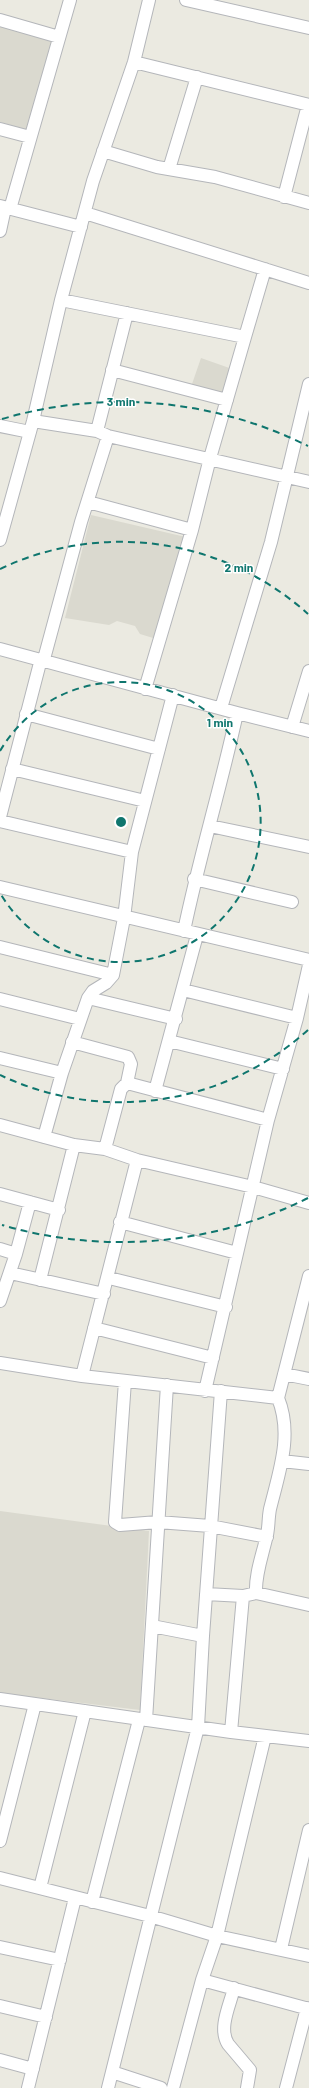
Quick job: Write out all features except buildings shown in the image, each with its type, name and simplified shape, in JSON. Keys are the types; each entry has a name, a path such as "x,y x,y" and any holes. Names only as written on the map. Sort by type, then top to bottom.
{"street":[{"path":"0,231 5,207 30,137 70,0"},
{"path":"0,540 5,496 32,426 61,300 81,227 103,151 134,62 149,0"},
{"path":"186,0 309,28"},
{"path":"0,20 59,37"},
{"path":"134,62 308,105 284,196"},
{"path":"169,169 197,77"},
{"path":"0,129 30,137"},
{"path":"103,151 169,169 215,177 309,203"},
{"path":"5,207 81,227"},
{"path":"85,213 309,282"},
{"path":"145,689 192,530 210,458 265,269"},
{"path":"61,300 127,312 245,337"},
{"path":"97,431 127,312"},
{"path":"112,370 227,400"},
{"path":"222,708 271,542 288,477 309,384"},
{"path":"0,426 32,426 97,431 108,436 210,458 309,482"},
{"path":"0,816 26,714 108,436"},
{"path":"88,502 192,530"},
{"path":"0,649 42,659 145,689 309,731"},
{"path":"292,726 309,671"},
{"path":"44,1138 62,1073 88,998 93,991 106,983 113,975 124,918 132,852 172,696"},
{"path":"184,931 194,879 210,826 237,713"},
{"path":"26,714 159,749"},
{"path":"12,768 145,801"},
{"path":"0,821 132,852"},
{"path":"210,826 309,847"},
{"path":"194,879 292,902"},
{"path":"0,887 124,918 309,960"},
{"path":"155,1091 168,1041 176,1020 197,935"},
{"path":"0,947 113,975"},
{"path":"205,1391 254,1187 268,1120 297,1018 309,965"},
{"path":"183,990 297,1018"},
{"path":"88,998 176,1020"},
{"path":"0,999 80,1019"},
{"path":"168,1041 283,1069"},
{"path":"72,1042 128,1057 131,1064 127,1083 121,1089 105,1149"},
{"path":"0,1058 62,1073"},
{"path":"127,1083 268,1120"},
{"path":"0,1125 74,1145 105,1149 137,1160 254,1187 309,1203"},
{"path":"40,1280 59,1210 74,1145"},
{"path":"82,1376 109,1278 120,1222 137,1160"},
{"path":"0,1194 59,1210"},
{"path":"0,1301 16,1254 30,1202"},
{"path":"120,1222 237,1253"},
{"path":"0,1249 16,1254"},
{"path":"10,1273 104,1294"},
{"path":"256,1593 256,1583 267,1537 270,1511 282,1461 286,1426 284,1411 278,1398 309,1276"},
{"path":"109,1278 226,1307"},
{"path":"94,1328 213,1358"},
{"path":"0,1363 82,1376 278,1398"},
{"path":"284,1374 309,1379"},
{"path":"124,1381 115,1522 120,1525 158,1522 210,1526 267,1537"},
{"path":"92,1902 143,1720 152,1626 167,1385"},
{"path":"108,2088 198,1727 210,1526 221,1391"},
{"path":"282,1461 309,1464"},
{"path":"206,1594 243,1596 256,1593 309,1604"},
{"path":"231,1732 243,1596"},
{"path":"152,1626 203,1636"},
{"path":"0,1699 231,1732 309,1741"},
{"path":"0,1841 35,1704"},
{"path":"40,1888 85,1711"},
{"path":"173,2088 202,1980 217,1936 265,1736"},
{"path":"281,1949 309,1830"},
{"path":"0,1878 150,1916 217,1936 309,1956"},
{"path":"28,2088 76,1898"},
{"path":"0,1947 60,1960"},
{"path":"202,1980 308,2008 286,2088"},
{"path":"234,1988 223,2028 228,2044 250,2070 247,2088"},
{"path":"0,2006 46,2017"},
{"path":"0,2060 33,2069"},
{"path":"112,2072 161,2088"}],"shaded area":[{"path":"0,24 53,39 28,130 0,122"},
{"path":"201,358 235,370 226,396 192,384"},
{"path":"91,515 190,538 163,641 140,634 135,626 117,621 109,625 65,618"},
{"path":"0,1511 149,1531 140,1710 0,1693"}]}
